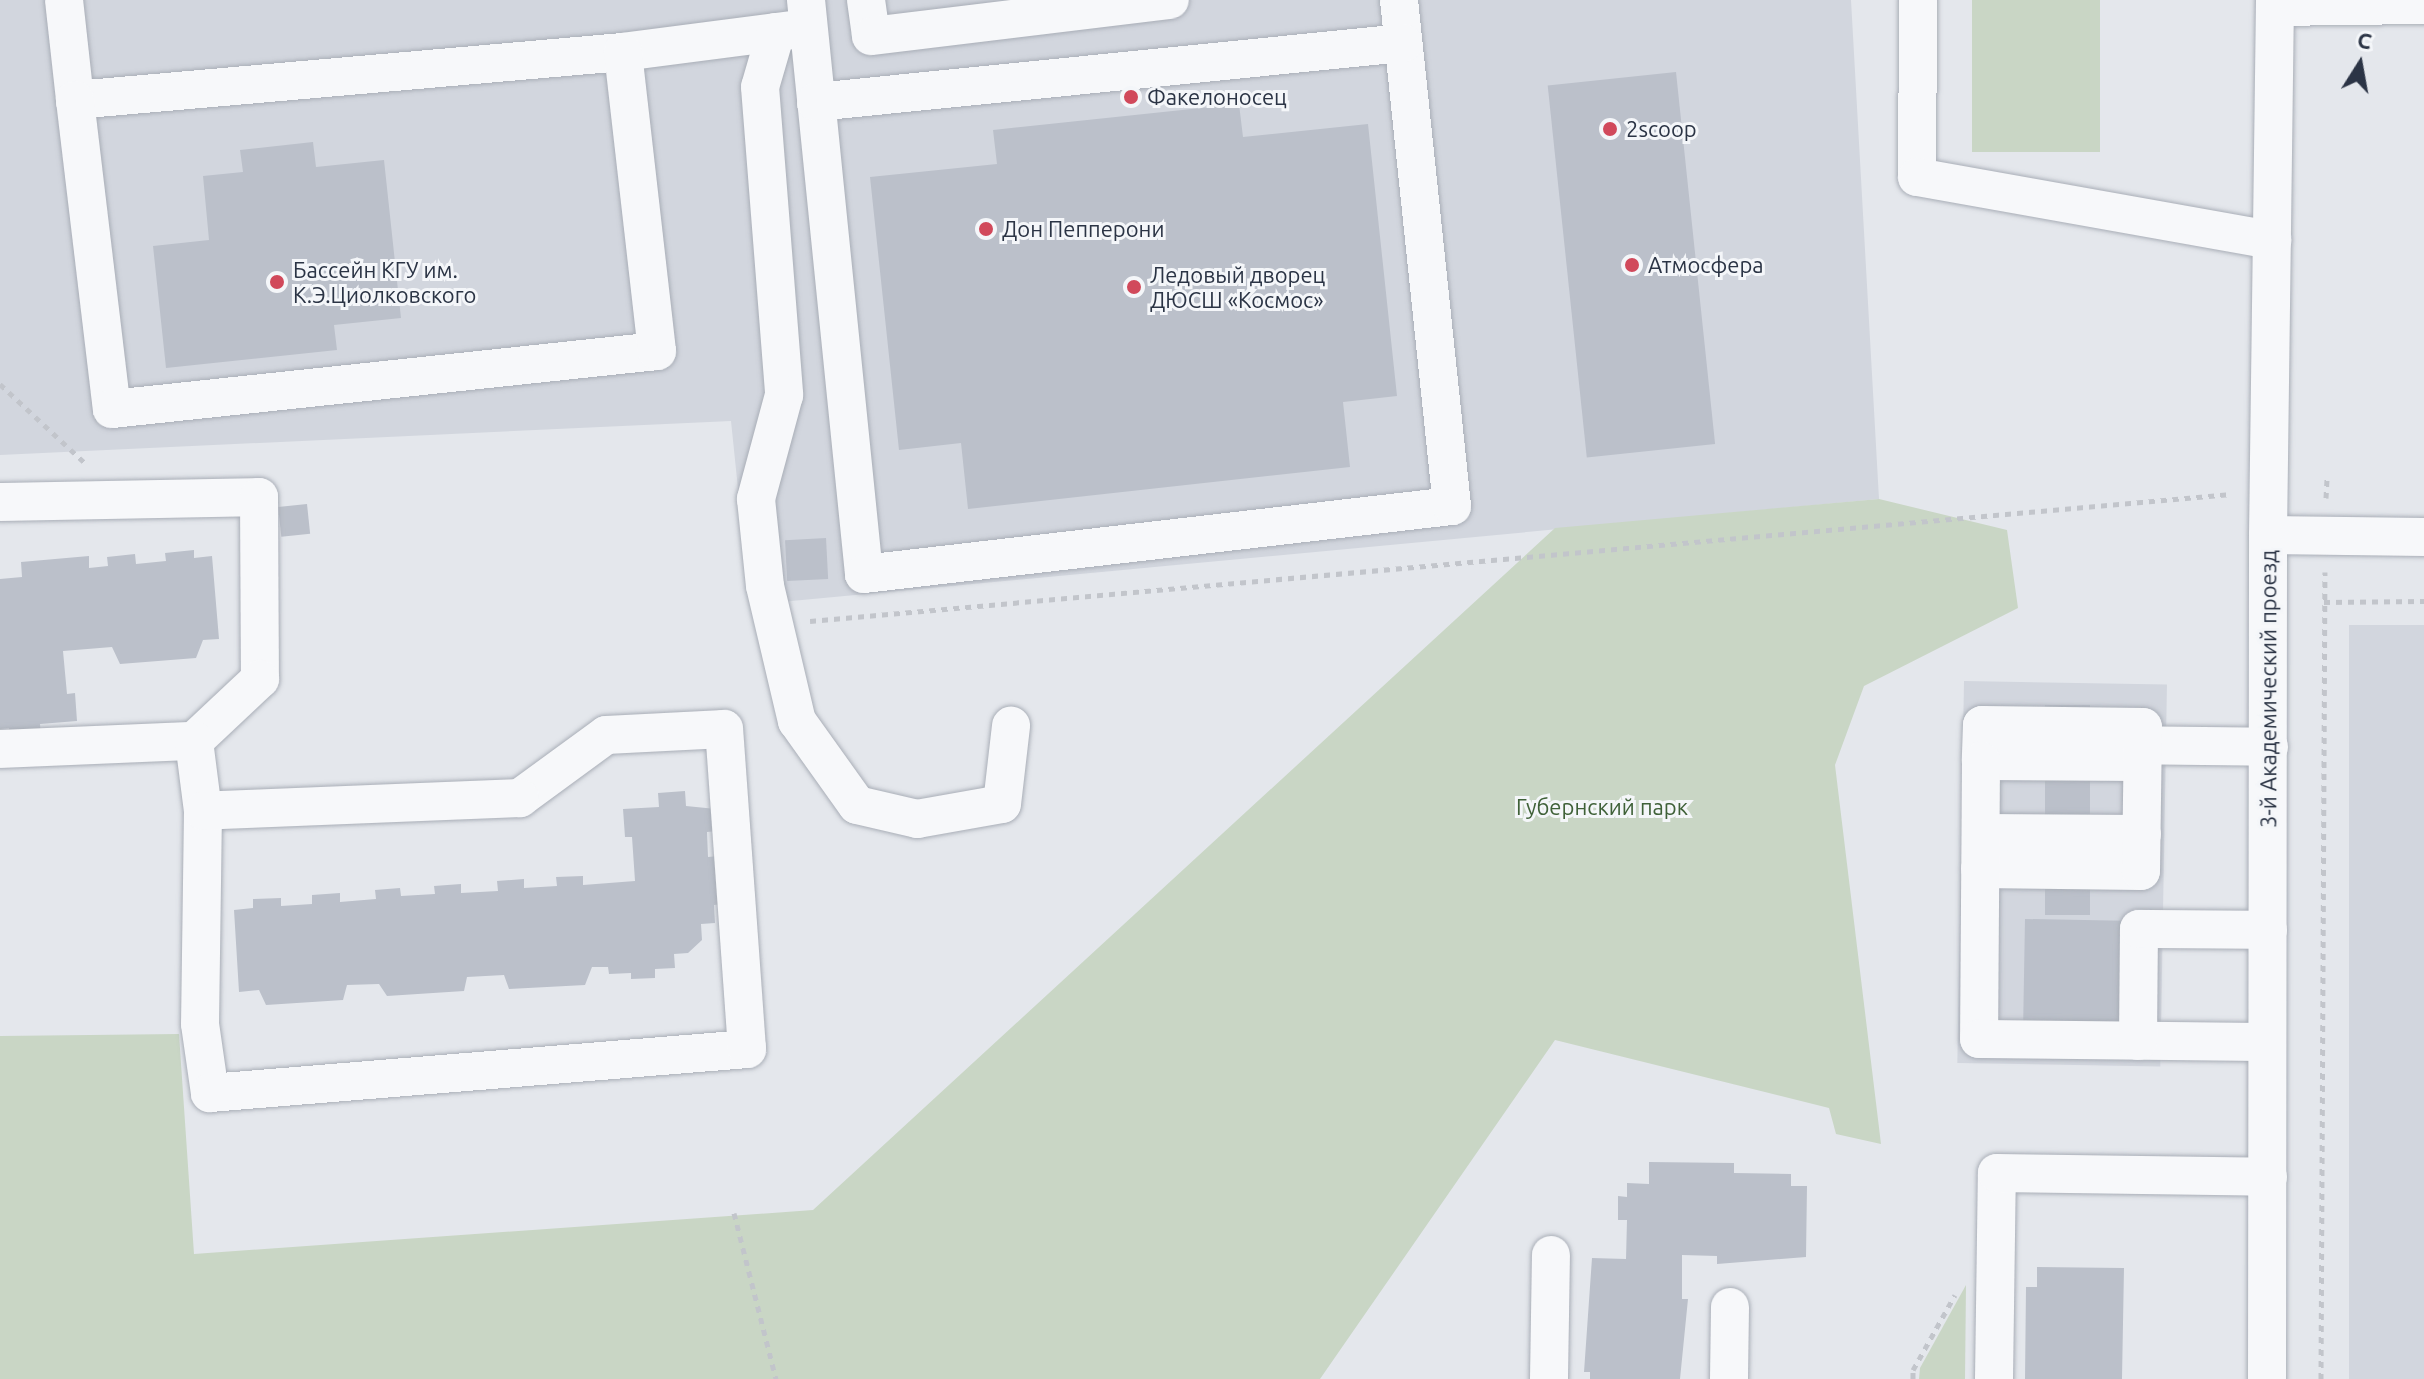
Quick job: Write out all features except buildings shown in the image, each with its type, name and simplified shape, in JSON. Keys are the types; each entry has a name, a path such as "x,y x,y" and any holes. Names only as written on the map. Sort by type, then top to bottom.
{"street":[{"path":"64,0 112,409 657,351 623,52"},
{"path":"866,0 871,36 1170,0"},
{"path":"797,20 816,102 864,574 1452,506 1399,0"},
{"path":"1918,0 1917,177 2272,240"},
{"path":"2275,4 2424,5"},
{"name":"3-й Академический проезд","path":"2267,1379 2268,490 2275,4"},
{"path":"75,100 623,52 797,20"},
{"path":"797,20 760,87 784,395 756,499 774,624 797,721 857,805 917,819 1002,804 1011,726"},
{"path":"816,102 1403,43"},
{"path":"0,502 259,497 260,679 194,741 0,749"},
{"path":"2268,535 2424,537"},
{"path":"2266,1042 1979,1039 1981,752 1982,725 2142,745 2269,747"},
{"path":"194,741 203,811 200,1024 210,1093 747,1049 724,729 606,735 520,798 203,811"},
{"path":"1981,851 2141,853 2142,745"},
{"path":"2138,1041 2139,929 2268,930"},
{"path":"1994,1379 1997,1173 2268,1177"},
{"path":"1549,1379 1551,1255"},
{"path":"1729,1379 1730,1307"}],"path":[{"path":"0,384 84,462 105,502"},
{"path":"774,624 2268,490"},
{"path":"2321,1379 2324,602 2424,601"},
{"path":"734,1213 776,1379"},
{"path":"1913,1379 1913,1370 1966,1276 1996,1277"}],"shaded area":[{"path":"0,0 1851,0 1879,499 750,605 731,421 0,455"},
{"path":"2349,625 2424,625 2424,1379 2349,1379"},
{"path":"1964,681 2167,685 2160,1066 1957,1063"}],"green space":[{"path":"1972,0 2100,0 2100,152 1972,152"},
{"name":"Губернский парк","path":"1879,499 2007,530 2018,608 1864,686 1835,765 1881,1144 1836,1134 1829,1108 1555,1040 1320,1379 0,1379 0,1036 179,1034 194,1254 813,1210 1555,528"},
{"path":"1966,1285 1965,1379 1919,1379 1920,1368"}],"place":[{"name":"Факелоносец","path":"1131,97"},
{"name":"2scoop","path":"1610,129"},
{"name":"Дон Пепперони","path":"986,229"},
{"name":"Атмосфера","path":"1632,265"},
{"name":"Бассейн КГУ им. К.Э.Циолковского","path":"277,282"},
{"name":"Ледовый дворец ДЮСШ «Космос»","path":"1134,287"}]}
